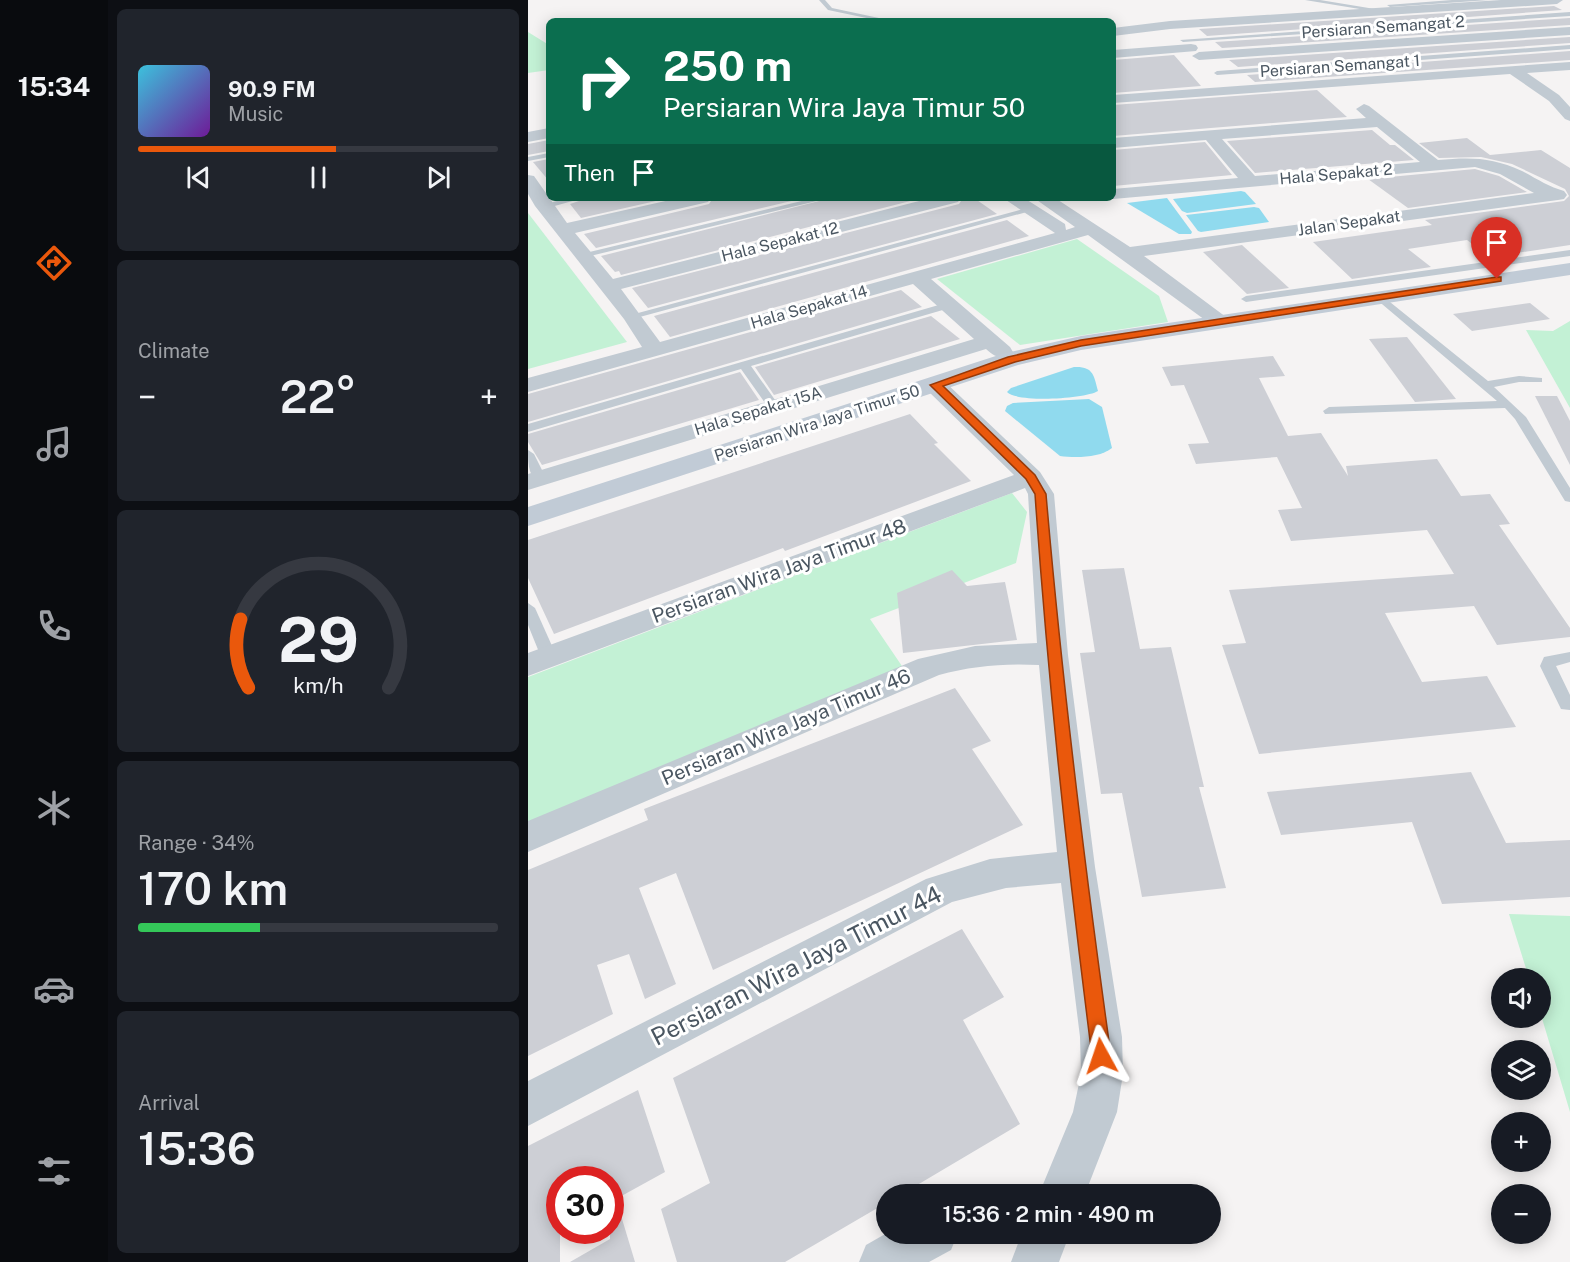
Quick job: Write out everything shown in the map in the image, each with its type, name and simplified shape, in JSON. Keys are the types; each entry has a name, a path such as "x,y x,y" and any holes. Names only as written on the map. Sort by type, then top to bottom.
{"street":[{"path":"1116,32 1389,7 1557,0"},
{"path":"1389,7 1486,72"},
{"path":"1170,25 1236,92"},
{"name":"Persiaran Semangat 2","path":"1116,54 1191,48 1437,39 1570,31"},
{"name":"Persiaran Semangat 1","path":"1116,99 1334,85 1570,66"},
{"path":"1513,70 1554,98 1570,117"},
{"path":"1334,85 1434,165"},
{"path":"1554,98 1570,99"},
{"path":"1116,143 1380,122"},
{"path":"528,137 546,134"},
{"path":"1210,135 1250,181"},
{"name":"Hala Sepakat 2","path":"1116,194 1475,162 1494,164 1508,169 1551,196"},
{"path":"536,182 543,206 632,316 655,350"},
{"name":"Jalan Sepakat","path":"1127,253 1570,193"},
{"path":"562,230 689,201"},
{"name":"Hala Sepakat 12","path":"608,286 940,201"},
{"path":"1028,201 1043,204 1090,229 1127,253 1219,321"},
{"path":"1043,204 1068,201"},
{"path":"1043,204 1068,235"},
{"name":"Hala Sepakat 14","path":"528,385 1090,229"},
{"name":"Persiaran Wira Jaya Timur 50","path":"528,517 1011,359 1081,343 1380,297 1488,273 1570,269"},
{"path":"916,277 1011,359"},
{"name":"Hala Sepakat 15A","path":"534,480 989,341"},
{"path":"936,385 1031,477 1041,494 1053,655 1077,867 1101,1037 1102,1074 1095,1112 1066,1184"},
{"name":"Persiaran Wira Jaya Timur 48","path":"538,661 1031,477"},
{"name":"Persiaran Wira Jaya Timur 46","path":"528,837 929,667 961,657 989,653 1015,652 1053,655"},
{"name":"Persiaran Wira Jaya Timur 44","path":"528,1104 939,890 977,877 1008,870 1077,867"},
{"path":"883,1262 915,1244"}],"lane":[{"path":"822,0 830,9 875,18"},
{"path":"1308,0 1389,7 1486,0"},
{"path":"1191,48 1414,24 1570,14"},
{"path":"1217,73 1570,47"},
{"path":"528,159 546,156"},
{"path":"543,206 566,201"},
{"path":"582,255 812,201"},
{"path":"632,316 1043,204"},
{"path":"1246,299 1488,273 1570,253"},
{"path":"1380,297 1508,404 1520,417 1570,498"},
{"path":"528,428 949,305"},
{"path":"744,365 774,407"},
{"path":"1485,384 1519,379 1538,380"},
{"path":"1329,411 1508,404"},
{"path":"528,454 534,480"},
{"path":"528,608 538,661"},
{"path":"1567,705 1548,666 1549,661 1570,657"}],"green space":[{"path":"528,32 546,43 546,70 528,73"},
{"path":"528,213 627,342 528,369"},
{"path":"1077,239 1159,296 1168,322 1020,345 937,279"},
{"path":"1570,321 1570,408 1526,330 1553,331"},
{"path":"1012,493 1027,512 1016,563 870,619 906,672 528,824 528,677"},
{"path":"1509,914 1570,916 1570,1112 1551,1048 1551,1040 1548,1040 1545,1028 1551,1028 1551,968 1526,968"}],"water":[{"path":"1245,192 1256,204 1187,213 1182,211 1173,199"},
{"path":"1167,198 1192,232 1191,234 1179,234 1127,203"},
{"path":"1259,208 1269,222 1201,232 1186,215"},
{"path":"1074,367 1085,368 1092,373 1098,391 1080,396 1052,399 1024,398 1007,392 1011,388"},
{"path":"1089,399 1102,407 1112,448 1101,454 1087,457 1060,456 1005,411 1007,406 1013,403"}],"building":[{"path":"1554,6 1562,10 1207,36 1199,29"},
{"path":"1570,18 1570,25 1222,48 1215,42"},
{"path":"1570,37 1570,43 1238,67 1229,60"},
{"path":"1570,51 1570,60 1255,82 1247,75"},
{"path":"1174,55 1201,86 1116,93 1116,60"},
{"path":"1317,90 1347,117 1116,136 1116,105"},
{"path":"1372,130 1414,160 1255,173 1227,141"},
{"path":"1467,138 1490,155 1541,150 1570,168 1570,245 1490,257 1467,240 1408,249 1431,267 1352,279 1313,242 1432,225 1425,220 1564,201 1569,196 1565,189 1512,164 1481,157 1439,158 1419,143"},
{"path":"546,141 546,152 528,155 528,144"},
{"path":"1205,142 1232,175 1116,186 1116,150"},
{"path":"546,160 546,177 533,162"},
{"path":"1475,169 1499,176 1527,192 1408,208 1368,179"},
{"path":"579,201 656,201 581,218 570,204"},
{"path":"711,201 792,201 596,248 584,234 709,204"},
{"path":"819,201 910,201 621,275 619,271 615,272 601,256"},
{"path":"961,201 978,201 997,214 648,308 632,288 959,204"},
{"path":"1007,220 1029,236 670,337 654,316"},
{"path":"1242,245 1289,288 1247,294 1203,252"},
{"path":"901,290 922,307 528,422 528,394"},
{"path":"1530,303 1550,319 1472,331 1453,314"},
{"path":"931,316 960,339 774,395 755,367"},
{"path":"1407,337 1456,399 1415,402 1369,339"},
{"path":"1273,356 1285,376 1259,378 1288,436 1321,433 1348,476 1346,466 1437,459 1461,496 1490,494 1510,524 1499,525 1570,628 1570,637 1497,645 1474,606 1385,613 1422,682 1487,676 1516,727 1259,754 1222,645 1246,643 1229,590 1454,574 1427,530 1291,541 1278,510 1302,508 1277,457 1196,464 1188,444 1209,443 1184,385 1171,386 1162,367"},
{"path":"740,372 759,400 542,465 528,442 528,434"},
{"path":"1535,396 1557,396 1570,421 1570,465"},
{"path":"910,414 938,443 934,444 971,481 785,551 783,548 554,634 528,578 528,540"},
{"path":"1124,568 1140,649 1171,647 1204,787 1199,787 1226,888 1142,897 1122,793 1101,794 1080,653 1095,652 1082,570"},
{"path":"952,570 967,586 1005,582 1017,640 903,653 897,593"},
{"path":"955,688 991,741 972,749 1023,825 713,970 676,873 639,888 676,984 645,999 629,954 597,965 613,1014 528,1056 528,870 648,820 644,809"},
{"path":"1471,772 1506,843 1570,840 1570,897 1442,904 1412,822 1281,835 1267,792"},
{"path":"962,929 1004,997 963,1020 1020,1124 919,1184 876,1184 876,1209 785,1262 677,1262 661,1209 710,1183 673,1078"},
{"path":"638,1090 665,1172 624,1195 624,1166 546,1166 546,1244 560,1244 560,1262 528,1262 528,1146"},
{"path":"624,1226 635,1262 570,1262 601,1244 624,1244"}],"route":[{"path":"1101,1056 1101,1037 1077,867 1053,655 1041,494 1031,477 936,385 1011,359 1081,343 1497,279"}]}
